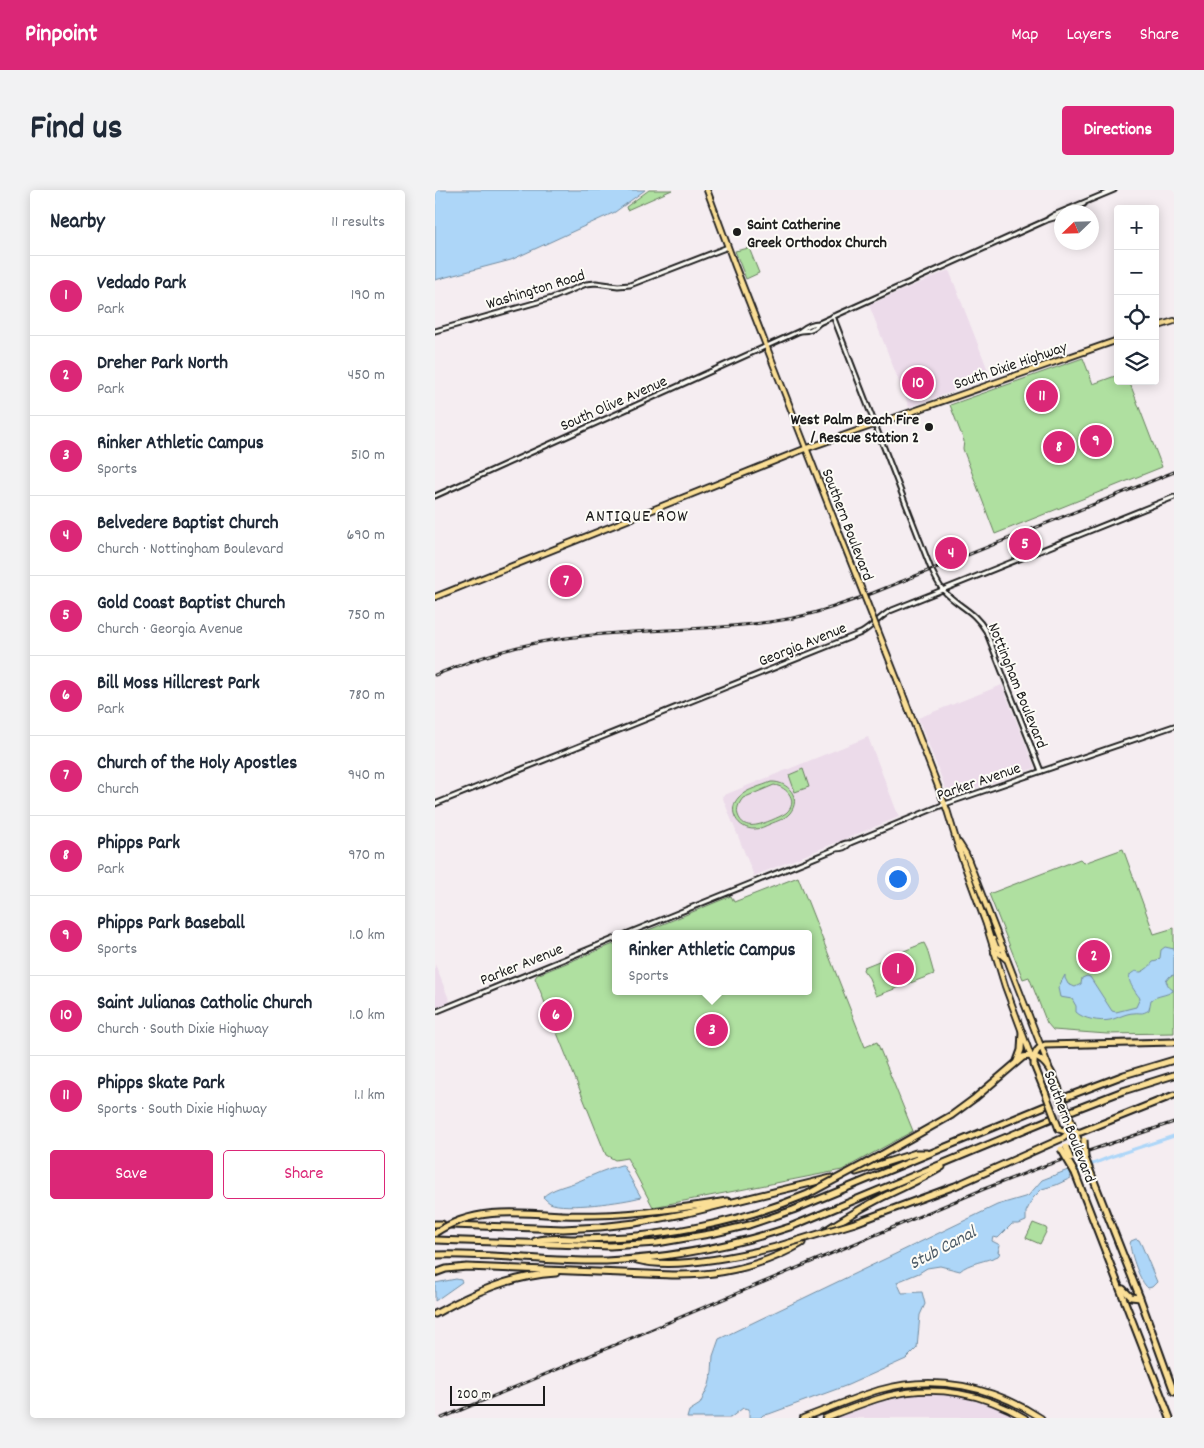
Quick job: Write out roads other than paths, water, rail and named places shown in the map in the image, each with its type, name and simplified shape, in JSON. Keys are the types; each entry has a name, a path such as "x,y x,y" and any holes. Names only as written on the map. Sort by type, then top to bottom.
{"highway":[{"path":"1015,1063 1021,1050 1022,1032"},
{"path":"1033,1056 1041,1046 1048,1044 1174,1042"},
{"path":"529,1243 543,1239 626,1237 695,1228 751,1215 808,1194 938,1124 975,1098 1023,1057 1033,1056 1039,1058 1051,1071"},
{"name":"Southern Boulevard","path":"1033,1056 1034,1066 1063,1138 1063,1148 1075,1173 1170,1418"},
{"path":"1065,1097 1113,1079 1174,1060"},
{"name":"Southern Boulevard","path":"1051,1071 1075,1133 1081,1141 1085,1158 1140,1298 1174,1392"},
{"path":"1071,1111 1123,1091 1174,1075"},
{"path":"1059,1129 1075,1133 1174,1095"},
{"path":"435,1240 598,1246 669,1241 715,1233 788,1212 1045,1106"},
{"path":"435,1255 596,1260 631,1259 696,1252 757,1238 798,1224 1050,1119"},
{"path":"631,1259 649,1264 692,1262 743,1254 776,1247 855,1223 922,1199 1063,1138 1069,1133 1072,1124"},
{"path":"1081,1141 1097,1126"},
{"path":"1046,1145 1063,1148"},
{"path":"856,1172 916,1154 929,1153"},
{"path":"826,1230 860,1209 925,1178 958,1158"},
{"path":"451,1225 545,1229 609,1226 662,1219 831,1178"},
{"path":"435,1233 457,1221 483,1214 513,1212 608,1215 643,1213 749,1198"},
{"path":"435,1224 442,1224"},
{"path":"435,1273 446,1269 467,1267 673,1275 715,1273 759,1263 802,1243"},
{"path":"435,1314 473,1294 507,1281 542,1274 582,1272"},
{"path":"1119,1285 1131,1297 1140,1298"}],"main road":[{"name":"Southern Boulevard","path":"707,190 766,347 945,804 1005,986 1033,1056"},
{"path":"1159,326 1174,320"},
{"name":"South Dixie Highway","path":"435,597 806,449 1114,341"},
{"name":"Southern Boulevard","path":"957,839 966,854 1051,1071"},
{"path":"976,895 988,910"},
{"path":"989,935 993,938 996,947 999,949 1003,948"},
{"path":"994,952 1003,956 1009,962"},
{"path":"803,1418 873,1392 901,1385 936,1383 976,1388 1006,1398 1041,1418"},
{"path":"825,1418 880,1398 903,1393 937,1391 974,1396 1001,1405 1025,1418"}],"street":[{"path":"1081,205 1114,190"},
{"path":"1047,220 1054,215 1087,202"},
{"path":"1047,220 1054,218"},
{"name":"South Olive Avenue","path":"435,496 801,331 816,327 819,323 833,316 1047,220"},
{"name":"Washington Road","path":"435,331 552,298 591,283 618,286 630,285 728,247"},
{"name":"Nottingham Boulevard","path":"833,316 931,569 943,590 973,614 987,632 1041,771"},
{"name":"Georgia Avenue","path":"435,804 861,632 868,629 890,611 1174,497"},
{"name":"Parker Avenue","path":"637,930 945,804 1174,726"},
{"name":"Parker Avenue","path":"435,1012 612,940"}],"water":[{"path":"435,190 645,190 615,212 511,260 435,280"},
{"path":"1165,947 1174,949 1174,975 1170,976 1166,981 1173,991 1151,1000 1149,1010 1146,1012 1128,1014 1106,1021 1097,1020 1087,1018 1076,1012 1076,1006 1072,999 1060,997 1058,988 1065,975 1068,984 1075,987 1081,984 1082,978 1087,976 1090,977 1112,1011 1116,1012 1136,1007 1140,998 1131,985 1130,975 1143,971 1153,962 1157,961 1160,958 1161,950"},
{"path":"623,1165 641,1197 609,1203 568,1206 550,1203 543,1197 555,1189"},
{"path":"1068,1170 1071,1178 1042,1189 1033,1198 1026,1212 1026,1221 1012,1224 998,1238 993,1237 992,1241 1000,1245 998,1256 973,1264 960,1271 940,1266 927,1268 897,1282 902,1293 922,1292 925,1304 920,1315 917,1348 906,1359 848,1385 763,1415 760,1418 749,1418 749,1409 743,1408 730,1418 687,1418 689,1411 700,1404 709,1385 713,1356 719,1339 997,1205 1028,1196 1042,1180"},
{"path":"1139,1240 1142,1246 1157,1282 1152,1287 1148,1288 1145,1285 1134,1261 1130,1244 1131,1241"},
{"path":"456,1279 462,1282 435,1301 435,1283"}],"waterway":[{"name":"Stub Canal","path":"1066,1175 1110,1157 1174,1136"}],"tunnel":[{"path":"1048,1105 1065,1098"},
{"path":"1051,1119 1071,1111"}],"railway":[{"path":"435,675 495,653 543,642 615,633 754,624 794,618 817,612 873,593 1174,472"},
{"path":"442,1418 984,1189 1044,1166 1174,1122"}],"place":[{"name":"Saint Catherine Greek Orthodox Church","path":"737,232"},
{"name":"Saint Julianas Catholic Church","path":"918,383"},
{"name":"Phipps Skate Park","path":"1042,396"},
{"name":"West Palm Beach Fire / Rescue Station 2","path":"929,427"},
{"name":"Phipps Park Baseball","path":"1096,441"},
{"name":"Phipps Park","path":"1059,447"},
{"name":"Gold Coast Baptist Church","path":"1025,544"},
{"name":"Belvedere Baptist Church","path":"951,553"},
{"name":"Church of the Holy Apostles","path":"566,581"},
{"name":"Dreher Park North","path":"1094,956"},
{"name":"Vedado Park","path":"898,969"},
{"name":"Bill Moss Hillcrest Park","path":"556,1015"},
{"name":"Rinker Athletic Campus","path":"712,1030"}],"district":[{"name":"ANTIQUE ROW","path":"637,515"}]}
